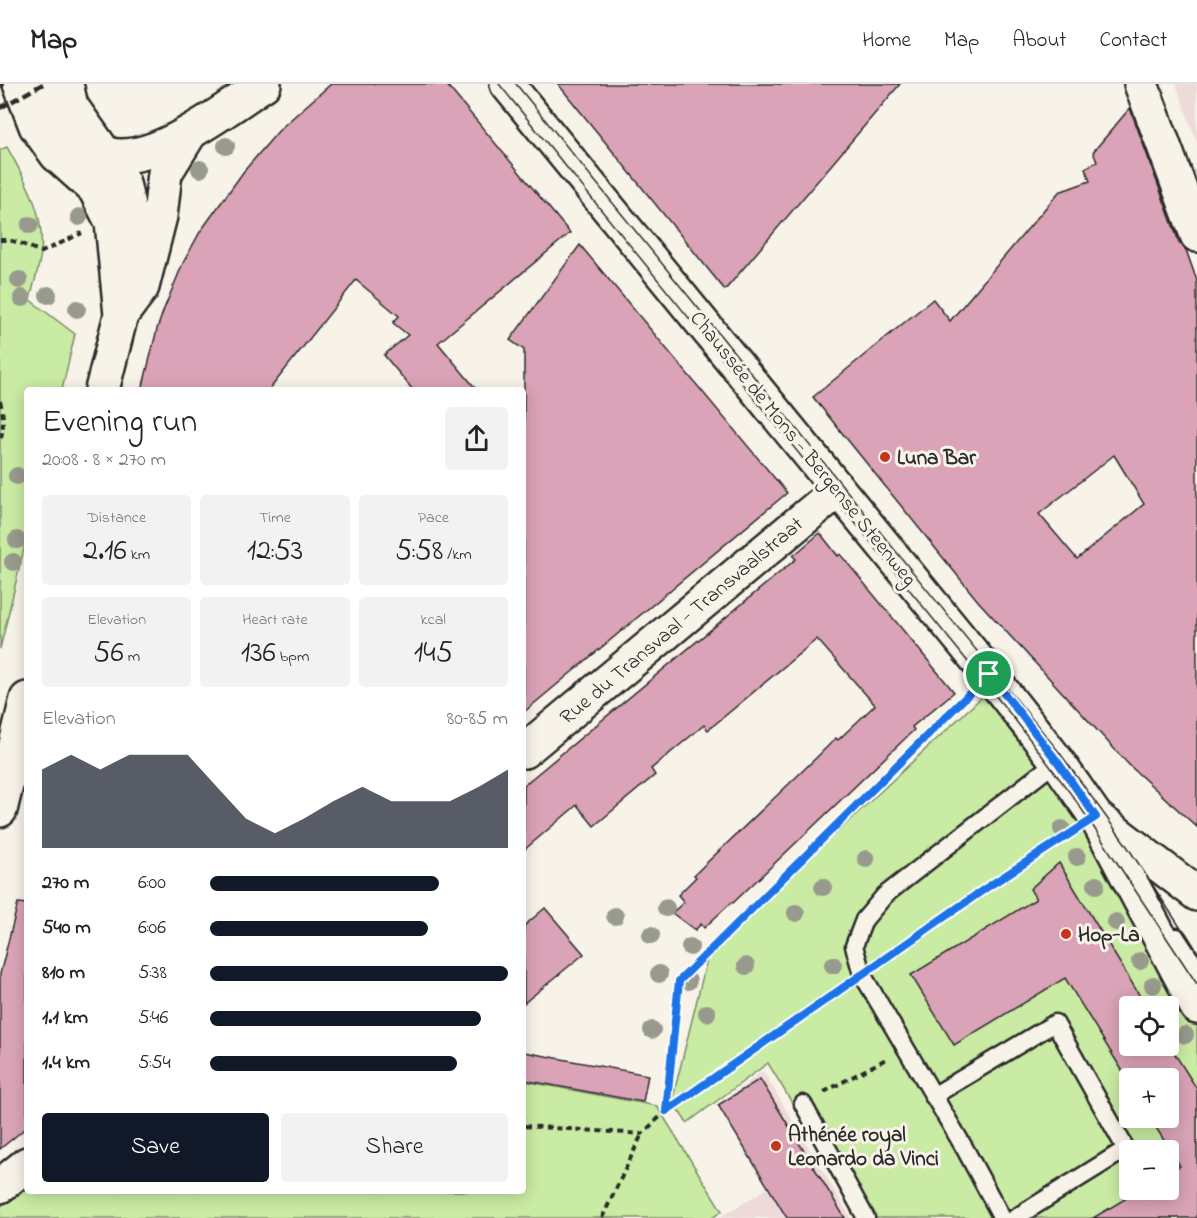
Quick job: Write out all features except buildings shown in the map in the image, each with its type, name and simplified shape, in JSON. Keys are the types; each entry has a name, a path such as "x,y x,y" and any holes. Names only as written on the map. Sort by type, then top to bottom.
{"main road":[{"path":"20,84 36,126 57,155 95,189 112,222 121,315"},
{"path":"43,84 56,123 65,133 105,154 136,154 162,147 190,133 264,84"},
{"path":"66,84 71,106 123,183 131,219 133,253 121,315 103,387"},
{"name":"Chaussée de Mons - Bergense Steenweg","path":"507,84 989,674 1057,761 1096,817"},
{"path":"1141,84 1197,235"},
{"path":"121,315 142,287 160,216 165,173 190,133"},
{"name":"Rue du Transvaal - Transvaalstraat","path":"527,742 838,490"},
{"path":"0,810 6,756 24,707"},
{"path":"1096,817 1197,894"},
{"path":"1096,817 1197,1007"},
{"path":"0,1186 24,1166"}],"lane":[{"path":"1002,1218 862,974 854,946 864,920 885,895 1057,761"},
{"path":"1096,817 1197,969"},
{"path":"933,1096 1055,1023 1126,1149 1015,1218"},
{"path":"803,1104 866,1218"}],"path":[{"path":"0,240 13,240 42,252 86,231"},
{"path":"0,401 3,410 3,434 0,441"},
{"path":"666,1111 679,981 989,674"},
{"path":"602,1218 642,1134 666,1111 986,888 1096,817"},
{"path":"803,1104 882,1061"},
{"path":"526,1126 642,1134"}],"shaded area":[{"path":"1176,84 1197,84 1197,143"},
{"name":"Athénée royal Leonardo da Vinci","path":"763,1071 851,1218 719,1218 769,1187 718,1105"}],"green space":[{"path":"7,147 33,198 40,224 41,253 30,300 75,334 63,387 24,387 24,549 0,649 0,150"},
{"path":"983,696 1063,790 1197,1026 1197,1218 862,1218 768,1063 687,1123 672,1101 709,951"},
{"path":"526,1081 657,1106 722,1211 712,1218 0,1218 0,1207 24,1188 24,1194 526,1194"}],"tram line":[{"path":"499,84 1016,721 1077,802 1197,984"},
{"path":"516,84 1059,752 1125,843 1197,953"}],"railway":[{"path":"0,86 4,84"},
{"path":"0,108 43,84"}],"place":[{"name":"Luna Bar","path":"885,457"},
{"name":"Hop-La","path":"1066,934"},
{"name":"Athénée royal Leonardo da Vinci","path":"776,1146"}],"route":[{"path":"989,674 1057,761 1096,817 986,888 666,1111 679,981 989,674"}]}
